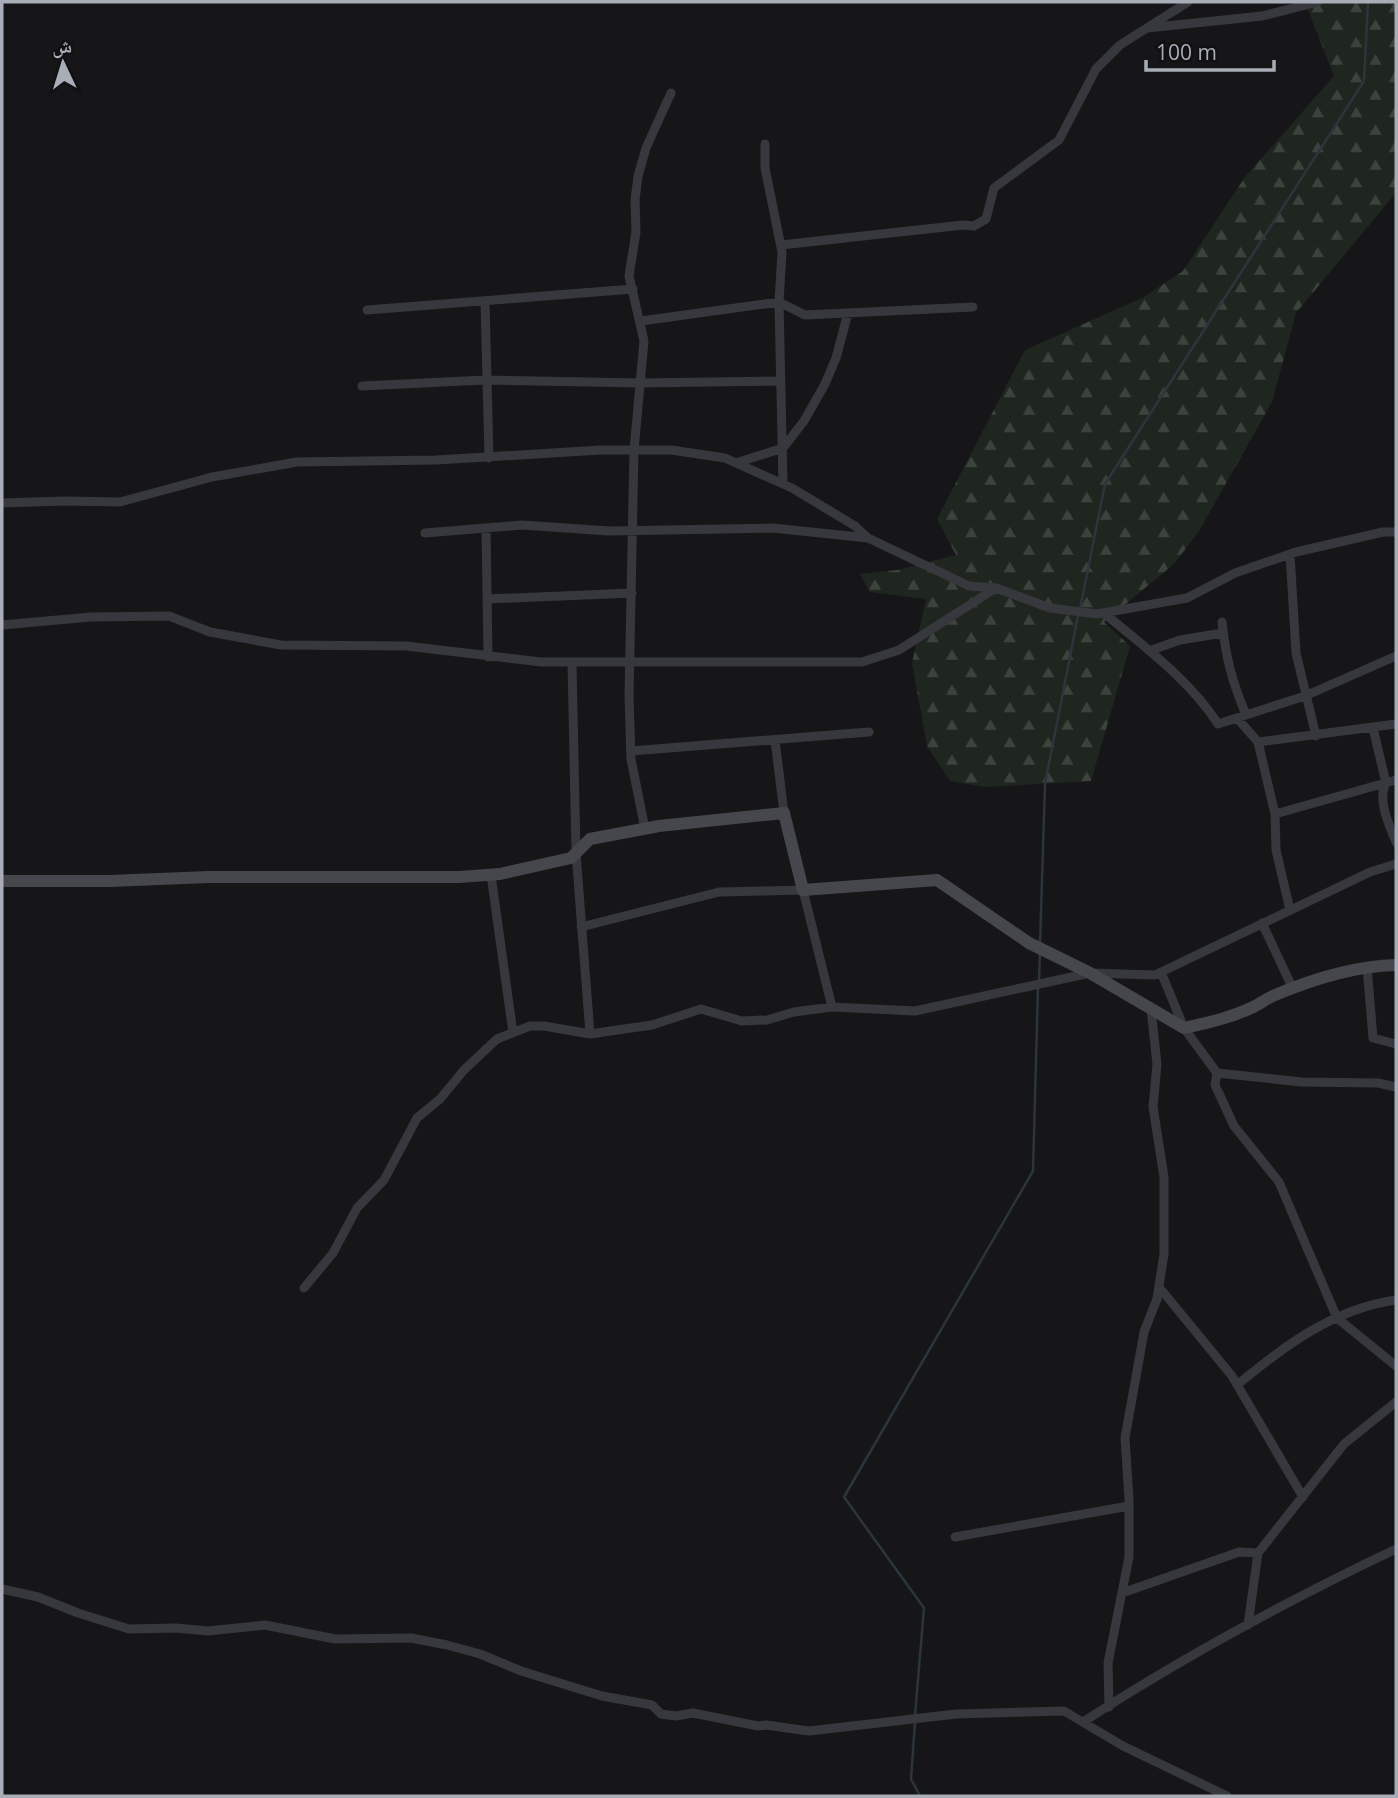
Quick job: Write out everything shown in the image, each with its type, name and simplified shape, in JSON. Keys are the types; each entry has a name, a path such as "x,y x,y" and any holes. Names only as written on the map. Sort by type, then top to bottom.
{"street":[{"path":"781,246 962,225 974,226 986,219 993,188 1059,140 1097,69 1120,45 1188,2"},
{"path":"1145,29 1262,16 1318,2"},
{"path":"645,828 631,751 634,450 644,341 629,276 636,232 635,200 638,176 646,148 671,93"},
{"path":"765,144 765,168 781,246 779,302 783,484"},
{"path":"367,310 633,289"},
{"path":"485,301 489,458"},
{"path":"641,321 779,302 805,316 973,307"},
{"path":"736,463 783,448 804,421 825,384 848,313"},
{"path":"362,386 487,380 640,383 781,381"},
{"path":"2,503 120,502 212,477 297,463 489,458 601,450 671,450 726,458 783,484 856,526 868,538"},
{"path":"425,533 522,525 633,530 772,528 868,538 969,586 996,588 1050,608 1097,614 1187,598 1234,573 1290,554 1371,534 1396,532"},
{"path":"486,528 488,657"},
{"path":"1290,554 1296,653 1316,736"},
{"path":"2,625 91,617 169,616 211,632 281,645 406,646 488,657 572,663 862,662 900,650 996,588"},
{"path":"487,599 632,593"},
{"path":"1104,613 1149,651 1208,708 1218,724 1306,696 1396,656"},
{"path":"1222,622 1230,673 1241,717 1258,742 1275,814 1276,850 1290,910"},
{"path":"1149,651 1181,640 1223,633"},
{"path":"572,663 576,853 590,1034"},
{"path":"1258,742 1396,724"},
{"path":"1373,727 1391,781"},
{"path":"631,751 869,732"},
{"path":"775,740 784,813 832,1007"},
{"path":"1275,814 1391,781"},
{"path":"1391,781 1382,791 1385,813 1396,842"},
{"path":"2,881 491,875 571,858 590,839 645,828 784,813"},
{"path":"304,1288 332,1253 357,1208 384,1180 417,1118 497,1039 530,1026 590,1034 652,1025 701,1009 742,1021 767,1020 794,1012 832,1007 915,1011 1090,973 1155,975 1370,872 1396,864"},
{"path":"491,875 513,1033"},
{"path":"580,927 719,892 803,890 937,880 1029,943 1090,973 1184,1028 1242,1011 1274,995 1347,971 1396,965"},
{"path":"1262,923 1293,989"},
{"path":"1367,967 1373,1038 1396,1044"},
{"path":"1161,972 1184,1028 1217,1073 1215,1085 1234,1126 1279,1182 1337,1318 1396,1366"},
{"path":"1109,1707 1108,1663 1129,1557 1125,1438 1144,1332 1157,1299 1164,1254 1164,1177 1153,1107 1157,1063 1151,1009"},
{"path":"1217,1073 1302,1082 1378,1083 1396,1087"},
{"path":"1159,1287 1237,1385 1303,1497"},
{"path":"1237,1385 1276,1352 1314,1327 1396,1300"},
{"path":"1248,1625 1258,1553 1344,1444 1396,1402"},
{"path":"955,1537 1129,1506"},
{"path":"1083,1722 1248,1625 1396,1549"},
{"path":"1122,1593 1239,1552 1258,1553"},
{"path":"2,1589 38,1597 130,1629 176,1628 208,1631 265,1625 335,1639 411,1638 480,1654 521,1671 602,1696 652,1705 661,1714 676,1716 693,1713 758,1726 808,1731 956,1714 1064,1710 1123,1746 1227,1796"}],"green space":[{"path":"1305,2 1396,2 1395,194 1296,313 1272,402 1199,531 1174,564 1104,622 1130,646 1091,781 985,787 950,781 927,746 912,663 926,599 870,592 860,574 897,570 956,555 937,519 1025,350 1144,297 1183,271 1245,177 1334,76"}],"waterway":[{"path":"1080,609 1105,484 1364,81 1368,2"},
{"path":"1040,945 1045,784 1078,616"},
{"path":"1039,980 1040,952"},
{"path":"915,1715 924,1608 844,1497 1033,1171 1038,987"},
{"path":"915,1722 911,1779 920,1796"}]}
